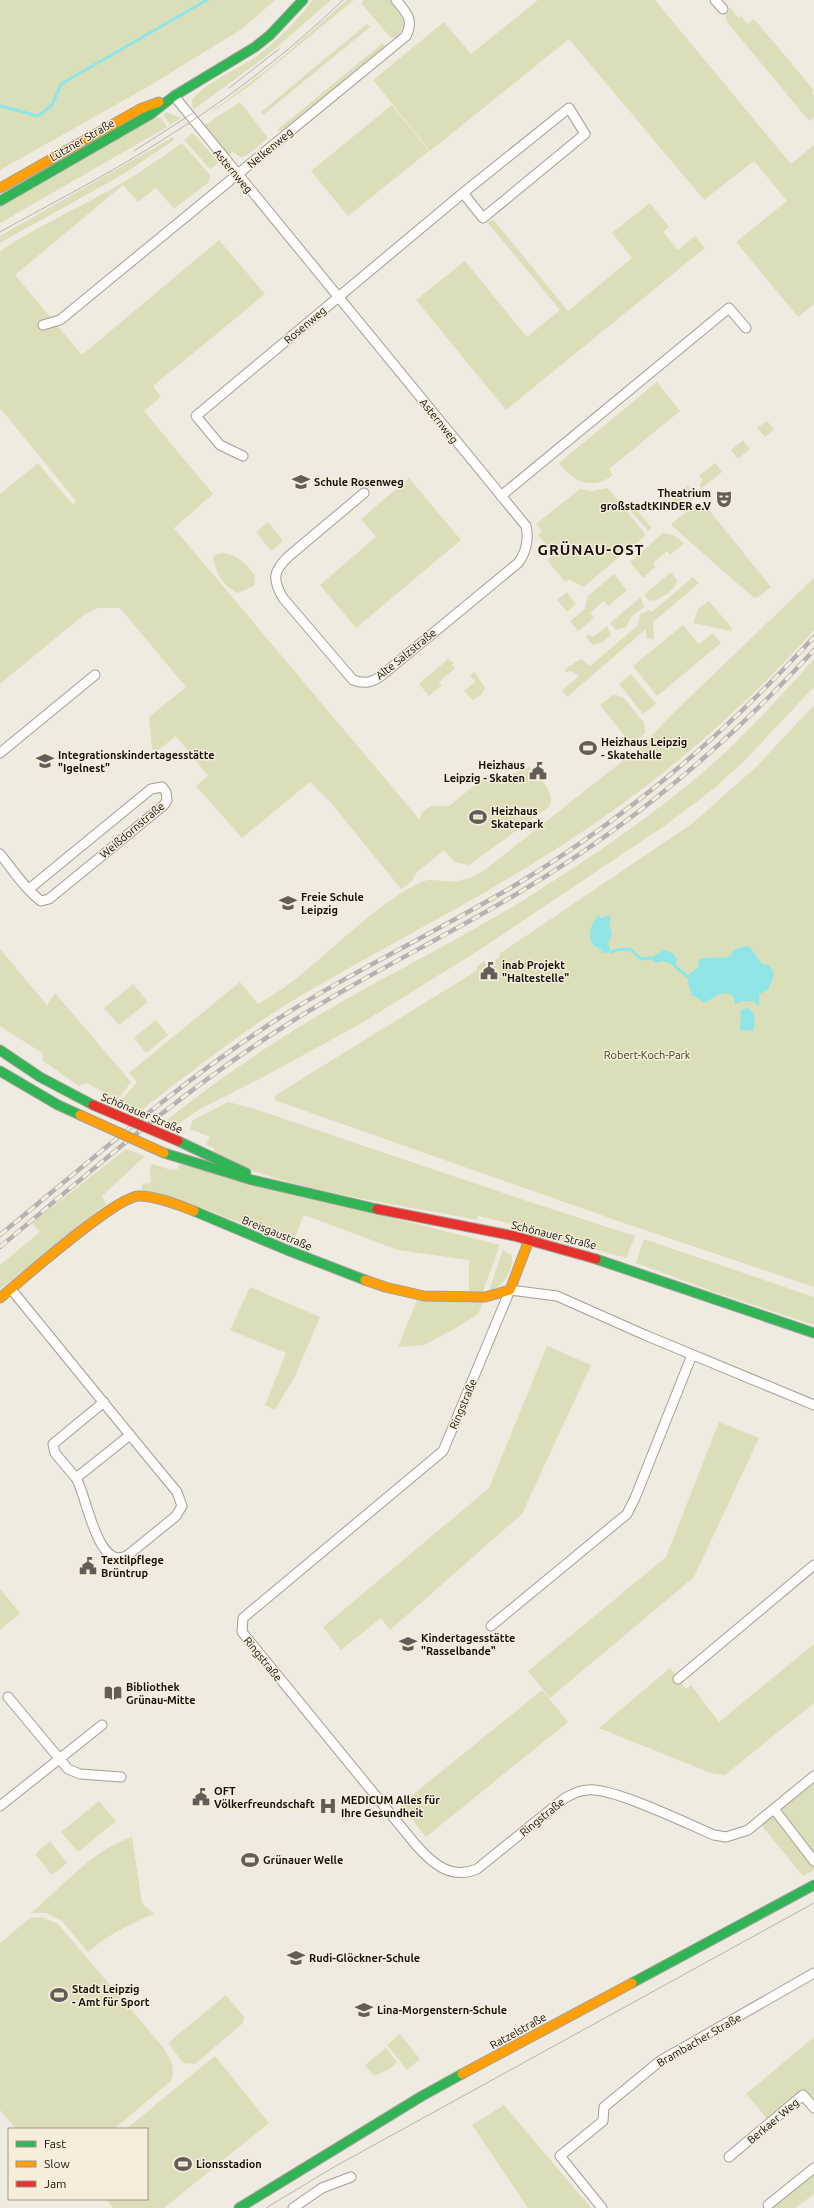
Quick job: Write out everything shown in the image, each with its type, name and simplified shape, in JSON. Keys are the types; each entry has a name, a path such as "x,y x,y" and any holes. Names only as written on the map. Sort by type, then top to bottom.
{"main road":[{"name":"Lützner Straße","path":"0,201 151,114 174,96 255,47 270,35 303,0"},
{"name":"Lützner Straße","path":"0,188 140,110 174,96"},
{"name":"Schönauer Straße","path":"0,1050 40,1077 93,1105 281,1187"},
{"name":"Schönauer Straße","path":"0,1071 58,1105 164,1153 221,1173 530,1240 611,1263 709,1299 814,1334"},
{"name":"Breisgaustraße","path":"0,1298 109,1209 137,1196 176,1203 294,1253 385,1287 432,1296 485,1297 510,1290"},
{"path":"510,1290 530,1240"},
{"name":"Ratzelstraße","path":"239,2208 422,2096 814,1884"}],"street":[{"name":"Nelkenweg","path":"43,325 60,320 406,36 410,26 410,20 396,0"},
{"path":"715,0 723,10"},
{"name":"Asternweg","path":"174,96 501,496"},
{"name":"Rosenweg","path":"243,456 220,445 196,416 463,193 569,108 585,134 483,218 463,193"},
{"path":"501,496 729,308 746,328"},
{"name":"Alte Salzstraße","path":"364,493 279,565 275,576 275,585 283,598 353,680 362,684 381,676 521,560 527,544 526,526 501,496"},
{"path":"0,753 95,675"},
{"name":"Weißdornstraße","path":"0,854 29,889 41,901 49,899 164,805 167,800 166,792 162,787 151,789 29,889"},
{"path":"11,1289 104,1402 177,1492 182,1506 172,1519 128,1555 120,1558 114,1557 98,1539 92,1528 82,1491 76,1478 55,1453 53,1444 104,1402"},
{"path":"510,1290 557,1296 692,1355 814,1404"},
{"name":"Ringstraße","path":"510,1290 443,1451 243,1618 242,1632 416,1845 432,1862 449,1871 463,1873 477,1869 565,1798 588,1790 612,1793 714,1835 726,1837 748,1830 814,1776"},
{"path":"491,1626 627,1514 635,1498 692,1355"},
{"path":"76,1478 130,1434"},
{"path":"678,1679 814,1565"},
{"path":"8,1697 68,1769 80,1774 121,1777"},
{"path":"0,1806 102,1725"},
{"path":"774,1809 814,1860"},
{"name":"Brambacher Straße","path":"602,2208 560,2156 603,2121 604,2107 660,2061 814,1973"},
{"name":"Berkaer Weg","path":"729,2157 803,2096 814,2108"},
{"path":"768,2205 814,2168"},
{"path":"293,2208 322,2188 351,2177"}],"green space":[{"path":"0,0 275,0 242,29 144,89 0,170"},
{"path":"313,0 331,0 268,55 193,110 192,100 197,94 204,88 264,51 286,30"},
{"path":"347,0 354,0 248,87 200,120 273,65"},
{"path":"364,0 390,0 394,4 400,13 403,23 403,28 396,38 390,37 361,3"},
{"path":"538,0 655,0 791,164 814,145 814,304 798,317 736,242 787,201 754,161 704,200 569,39 430,151 373,80 444,22 471,54"},
{"path":"731,8 739,18 741,16 747,24 754,19 814,90 812,92 814,95 814,117 809,121 727,22 725,12"},
{"path":"367,24 370,27 263,115 261,112"},
{"path":"383,43 385,47 282,132 277,130"},
{"path":"240,102 268,138 246,156 241,157 232,152 229,155 205,125"},
{"path":"392,105 429,151 348,216 311,171"},
{"path":"167,112 181,118 170,125 163,114"},
{"path":"156,117 161,118 167,127 0,223 0,207"},
{"path":"193,133 219,163 210,169 184,140"},
{"path":"173,137 174,140 122,175 0,243 0,236"},
{"path":"182,143 210,175 209,182 174,209 156,188 138,202 123,185 15,275 82,355 219,240 265,294 153,386 161,397 144,411 213,494 174,528 420,820 421,813 431,806 449,806 487,775 504,777 529,767 545,785 550,795 550,806 469,865 454,862 444,850 417,872 412,881 401,889 331,803 310,782 242,838 196,786 208,776 176,736 157,751 152,749 149,717 186,687 120,608 98,608 85,614 0,684 0,494 38,463 72,504 76,501 0,408 0,251 119,185"},
{"path":"650,203 669,227 663,232 678,250 695,236 705,248 506,410 416,300 465,261 527,337 560,310 488,223 493,219 568,311 632,258 612,233"},
{"path":"657,382 680,411 609,469 613,475 598,483 591,483 583,482 564,470 559,463"},
{"path":"767,421 774,429 765,437 757,428"},
{"path":"743,440 750,449 738,459 731,450"},
{"path":"715,463 722,472 702,488 699,485 703,480 699,476"},
{"path":"409,478 461,540 356,628 320,585 376,537 361,519"},
{"path":"688,486 692,491 673,507 669,502"},
{"path":"608,488 645,534 644,537 583,587 569,579 565,582 547,560 554,554 538,535 542,531 536,524 580,489 592,491"},
{"path":"695,505 699,507 705,505 771,587 758,597 754,598 672,526 672,523"},
{"path":"634,507 652,528 648,531 630,510"},
{"path":"268,522 283,541 271,551 256,532"},
{"path":"663,533 673,535 684,543 670,555 667,551 653,563 655,567 643,578 630,562"},
{"path":"226,553 236,557 248,567 255,575 254,586 238,593 233,591 221,579 213,559 215,555"},
{"path":"671,572 677,581 670,592 656,600 648,600 644,595"},
{"path":"614,574 627,590 608,606 604,601 590,613 594,618 578,631 570,621 584,610 588,596"},
{"path":"693,577 699,583 653,622 654,639 646,638 646,629 567,697 562,690 579,676 571,671 564,672 568,667 581,659 590,666 638,625 640,614 649,610 652,612"},
{"path":"814,578 814,630 765,682 712,732 627,801 526,868 281,1008 178,1081 139,1112 119,1103 137,1082 129,1073 240,982 258,1004 280,991 378,910 421,882 434,880 460,880 470,878 482,872 643,745 671,715"},
{"path":"567,592 576,604 567,612 557,600"},
{"path":"641,597 644,607 631,617 626,627 616,630 610,623"},
{"path":"709,601 732,628 731,631 693,623 698,609"},
{"path":"683,625 699,644 713,633 721,643 657,696 633,666"},
{"path":"607,626 611,635 602,643 593,645 585,637 589,634 593,637"},
{"path":"448,659 454,663 452,665 455,668 439,682 442,685 429,696 419,684"},
{"path":"814,659 814,687 747,758 716,787 667,824 484,947 360,1024 265,1076 200,1109 174,1127 163,1123 239,1066 299,1027 507,910 600,850 665,803 707,769 762,716"},
{"path":"475,672 485,688 482,694 473,700 464,691 475,682 470,675"},
{"path":"631,674 656,704 643,714 619,684"},
{"path":"613,695 623,697 644,723 645,733 632,745 600,705"},
{"name":"Robert-Koch-Park","path":"814,705 814,1287 621,1222 274,1100 276,1095 471,974 477,969 476,967 484,961 487,965 500,957 499,954 693,823 756,767"},
{"path":"0,949 47,1005 55,993 131,1082 118,1099 86,1083 79,1086 43,1061 42,1053 0,1026"},
{"path":"133,984 148,1002 119,1025 104,1008"},
{"path":"156,1020 168,1035 146,1053 134,1038"},
{"path":"228,1102 252,1108 635,1236 626,1258 512,1227 512,1224 478,1216 477,1220 376,1202 310,1188 277,1179 213,1155 214,1148 206,1145 210,1137 190,1129 193,1120"},
{"path":"126,1149 145,1156 102,1196 106,1204 0,1289 0,1265 40,1232 32,1223"},
{"path":"153,1164 171,1170 178,1169 179,1164 500,1245 483,1291 469,1291 469,1260 398,1250 304,1215 292,1244 177,1198 141,1190 143,1184 150,1183 151,1178 149,1170"},
{"path":"644,1239 814,1297 814,1325 717,1293 636,1263"},
{"path":"503,1249 509,1254 511,1253 512,1265 510,1271 499,1285 489,1291"},
{"path":"250,1287 320,1317 295,1376 275,1410 265,1405 286,1353 230,1330"},
{"path":"419,1295 485,1297 478,1314 456,1328 424,1345 398,1347"},
{"path":"547,1346 591,1365 522,1514 390,1630 381,1618 341,1650 323,1627 489,1488"},
{"path":"719,1422 759,1438 694,1577 550,1698 528,1671 666,1557"},
{"path":"0,1589 20,1613 0,1630"},
{"path":"814,1644 814,1703 725,1775 711,1773 599,1728 670,1668 686,1689 691,1685 719,1722"},
{"path":"542,1690 568,1722 426,1837 400,1805"},
{"path":"814,1783 814,1870 803,1876 762,1826"},
{"path":"99,1801 116,1821 78,1852 61,1832"},
{"path":"132,1837 142,1903 154,1914 119,1930 88,1952 62,1921 47,1913 31,1913 91,1860 117,1843"},
{"path":"50,1841 67,1863 52,1875 35,1854"},
{"name":"Stadt Leipzig - Amt für Sport","path":"41,1917 58,1924 162,2046 171,2063 173,2072 171,2081 115,2128 15,2128 0,2110 0,1943 30,1918"},
{"path":"226,1995 244,2017 243,2023 195,2064 183,2063 168,2043"},
{"path":"400,2034 420,2059 407,2070 387,2045"},
{"path":"814,2037 814,2108 803,2096 770,2122 746,2094"},
{"path":"386,2048 397,2062 390,2069 374,2076 365,2065"},
{"name":"Lionsstadion","path":"215,2056 269,2123 164,2208 113,2208 107,2200 148,2200 148,2128 127,2128"},
{"path":"504,2105 591,2208 528,2208 472,2125"},
{"path":"814,2168 814,2194 795,2208 770,2208"}],"water":[{"path":"598,915 601,918 609,915 611,919 609,924 612,934 608,943 611,952 603,953 592,943 590,931 593,922"},
{"path":"745,946 750,947 762,964 770,965 774,975 768,990 759,994 759,1006 752,1001 739,1002 735,1005 734,997 727,993 720,994 704,1003 695,996 692,996 687,976 699,966 698,960 731,956 733,950"},
{"path":"664,950 672,953 677,959 676,967 663,961 655,963 650,958"},
{"path":"747,1008 754,1015 754,1031 740,1030 741,1010"}],"waterway":[{"path":"0,106 38,116 52,105 61,84 207,0"},
{"path":"611,952 630,949 641,959 650,958"},
{"path":"676,967 687,976"}],"tram line":[{"path":"0,232 117,167 206,112 254,77 300,40 343,0"},
{"path":"229,88 279,49"},
{"path":"134,151 193,113"},
{"path":"266,2208 334,2167 814,1903"}],"railway":[{"path":"0,1235 167,1098 237,1046 303,1003 487,902 558,858 598,830 637,801 711,739 781,672 814,637"},
{"path":"0,1247 136,1134 241,1055 307,1012 367,977 490,910 560,867 600,840 676,782 712,751 781,685 814,650"}],"traffic: fast":[{"path":"0,201 151,114 174,96 255,47 270,35 303,0"},
{"path":"0,1050 40,1077 93,1105"},
{"path":"0,1071 58,1105 80,1115"},
{"path":"178,1141 246,1173"},
{"path":"164,1153 252,1180 377,1209"},
{"path":"194,1211 287,1250 365,1280"},
{"path":"596,1259 814,1333"},
{"path":"632,1983 814,1885"},
{"path":"239,2208 422,2096 462,2074"}],"traffic: slow":[{"path":"0,188 140,109 159,102"},
{"path":"80,1115 164,1153"},
{"path":"0,1298 90,1224 126,1200 138,1196 151,1197 174,1203 194,1211"},
{"path":"365,1280 385,1287 424,1296 485,1297 510,1290 529,1240"},
{"path":"462,2074 632,1983"}],"traffic: jam":[{"path":"93,1105 178,1141"},
{"path":"377,1209 514,1236 596,1259"}],"place":[{"name":"Schule Rosenweg","path":"301,482"},
{"name":"Theatrium großstadtKINDER e.V","path":"724,499"},
{"name":"Heizhaus Leipzig - Skatehalle","path":"588,748"},
{"name":"Integrationskindertagesstätte \"Igelnest\"","path":"45,761"},
{"name":"Heizhaus Leipzig - Skaten","path":"538,771"},
{"name":"Heizhaus Skatepark","path":"478,817"},
{"name":"Freie Schule Leipzig","path":"288,903"},
{"name":"inab Projekt \"Haltestelle\"","path":"489,971"},
{"name":"Textilpflege Brüntrup","path":"88,1566"},
{"name":"Kindertagesstätte \"Rasselbande\"","path":"408,1644"},
{"name":"Bibliothek Grünau-Mitte","path":"113,1693"},
{"name":"OFT Völkerfreundschaft","path":"201,1797"},
{"name":"MEDICUM Alles für Ihre Gesundheit","path":"328,1806"},
{"name":"Grünauer Welle","path":"250,1860"},
{"name":"Rudi-Glöckner-Schule","path":"296,1958"},
{"name":"Stadt Leipzig - Amt für Sport","path":"59,1995"},
{"name":"Lina-Morgenstern-Schule","path":"364,2010"},
{"name":"Lionsstadion","path":"183,2164"}],"district":[{"name":"GRÜNAU-OST","path":"591,550"}]}
